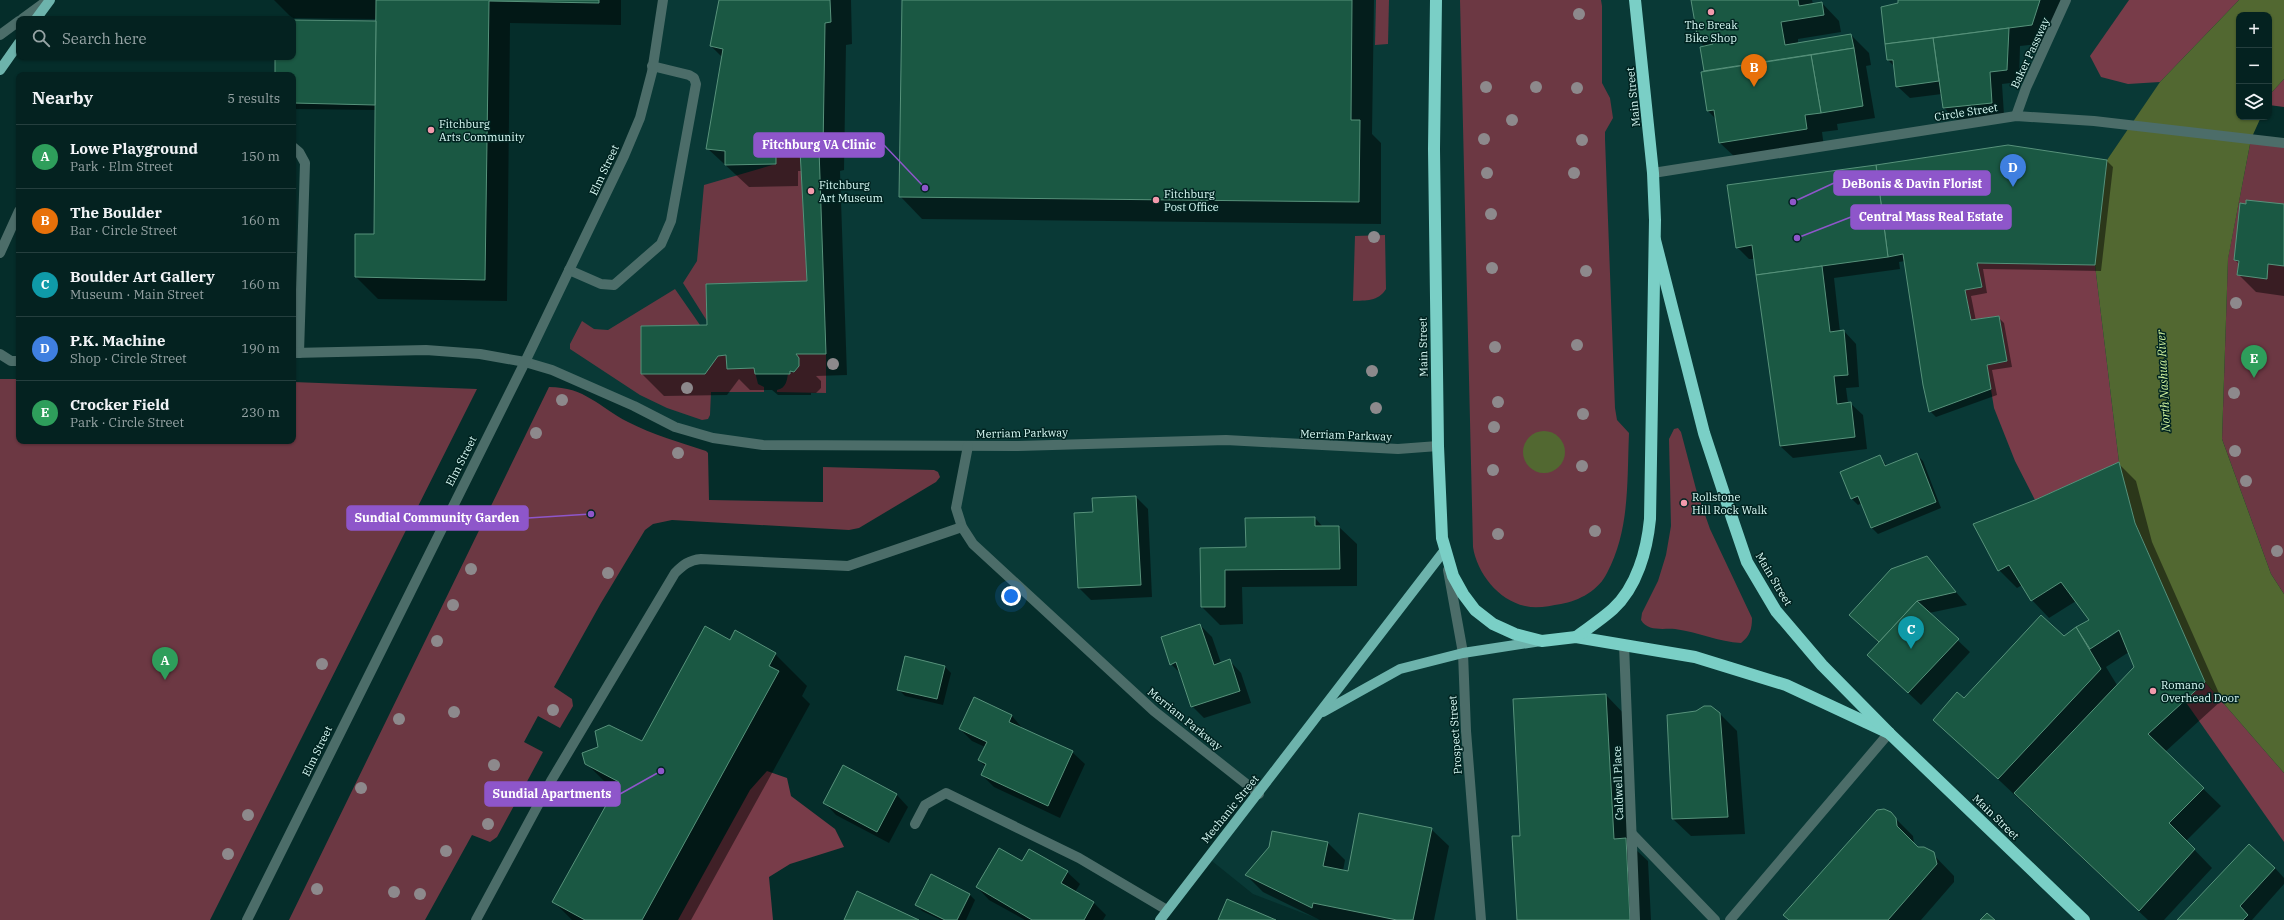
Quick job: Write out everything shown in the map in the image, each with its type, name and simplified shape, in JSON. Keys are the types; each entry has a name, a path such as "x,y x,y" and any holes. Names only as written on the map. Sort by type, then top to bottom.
{"highway":[{"name":"Main Street","path":"1436,0 1434,149 1438,446 1444,551 1453,576 1475,610 1493,624 1516,634 1542,641 1576,637 1695,657 1732,667 1786,685 1889,733"},
{"name":"Main Street","path":"1576,637 1614,608 1632,586 1648,536 1653,408 1655,240 1653,173 1635,0"},
{"name":"Main Street","path":"1655,240 1704,433 1747,562 1776,611 1822,665 1889,733 2084,920"}],"main road":[{"path":"38,16 49,0"},
{"path":"0,70 16,47"},
{"name":"Mechanic Street","path":"1160,920 1444,551"},
{"name":"Main Street","path":"1463,653 1542,641"},
{"name":"Mechanic Street","path":"1320,714 1400,669 1463,653"}],"street":[{"path":"26,16 49,0"},
{"name":"Elm Street","path":"247,920 525,362 632,137 640,118 652,66 663,0"},
{"name":"Baker Passway","path":"2016,116 2026,88 2066,0"},
{"path":"0,35 16,24"},
{"path":"569,270 601,284 614,285 661,244 667,234 671,221 696,84 694,78 689,75 652,66"},
{"name":"Circle Street","path":"1653,173 2016,116 2094,121 2284,143"},
{"path":"296,150 305,163 296,353 426,350 480,354 525,362 558,373 675,427 713,438 770,445 968,446"},
{"path":"0,253 16,218"},
{"path":"0,354 11,361 16,361"},
{"name":"Merriam Parkway","path":"1258,794 1154,711 973,544 962,527 956,508 968,446 1226,440 1382,448 1438,446"},
{"path":"476,920 570,747 675,573 682,566 691,560 701,559 848,566 962,527"},
{"name":"Prospect Street","path":"1444,551 1463,653 1466,731 1481,920"},
{"name":"Caldwell Place","path":"1624,645 1636,920"},
{"path":"1730,920 1889,733"},
{"path":"915,824 925,805 946,793 1079,858 1167,910"},
{"path":"1632,834 1715,920"}],"shaded area":[{"path":"663,0 2239,0 2160,82 2134,520 2205,682 2284,773 2284,920 1321,920 1253,894 1207,857 1258,794 1154,711 973,544 956,508 968,446 870,445 713,438 525,362 640,118"},
{"path":"1376,0 1389,0 1388,44 1375,45"},
{"path":"1460,0 1601,0 1602,83 1610,98 1613,118 1605,132 1605,139 1615,408 1617,420 1629,433 1627,487 1624,522 1620,540 1607,573 1599,585 1588,594 1568,603 1534,607 1515,603 1506,598 1490,584 1484,576 1475,557 1473,547"},
{"path":"2129,0 2239,0 2160,82 2128,84 2101,77 2090,56"},
{"path":"2284,79 2284,107 2272,105 2272,92"},
{"path":"2251,139 2284,143 2284,594 2271,574 2222,439 2228,258"},
{"path":"776,150 800,150 807,281 706,284 707,321 683,283 697,261 704,185 776,164"},
{"path":"1385,235 1386,289 1379,296 1371,300 1353,301 1355,236"},
{"path":"1977,263 2095,265 2119,462 2035,500 2015,461 1994,408 1987,365 2007,361 1999,316 1971,320 1965,290 1982,287"},
{"path":"675,289 700,325 641,326 641,374 705,374 718,356 726,355 727,369 754,368 758,384 764,387 764,392 711,392 710,415 708,419 702,420 667,408 640,395 570,349 570,344 582,321 594,329 608,330"},
{"path":"796,354 826,354 826,393 777,392 777,390 786,384 788,373 794,372 799,366 799,358"},
{"path":"0,379 16,379 16,444 296,444 296,382 477,389 210,920 0,920"},
{"path":"549,387 572,390 582,394 637,427 706,451 708,453 709,500 823,502 823,467 934,470 938,472 940,477 936,482 859,528 849,530 672,520 653,524 645,530 601,603 554,687 572,699 573,706 560,728 538,716 524,742 543,752 497,837 490,842 472,835 425,920 289,920"},
{"path":"1678,428 1681,432 1696,489 1710,529 1752,618 1750,632 1747,638 1741,643 1725,641 1684,630 1652,628 1644,624 1641,620 1642,613 1658,581 1666,555 1671,526 1669,439 1674,429"},
{"path":"2205,682 2284,773 2284,842 2185,701"},
{"path":"767,771 787,778 791,796 835,829 844,847 790,864 769,877 773,920 678,920 750,790"}],"water":[{"name":"North Nashua River","path":"2239,0 2284,0 2284,79 2272,92 2272,12 2236,12 2236,120 2260,120 2251,139 2228,259 2222,439 2271,574 2284,594 2284,773 2205,682 2134,520 2119,462 2095,265 2107,160 2160,82"},
{"path":"1540,431 1548,431 1556,434 1562,440 1565,452 1562,464 1556,470 1548,473 1540,473 1532,470 1526,464 1523,456 1523,448 1526,440 1532,434"}],"building":[{"name":"Fitchburg Arts Community","path":"376,0 599,0 599,3 489,1 485,280 355,277 355,234 374,234"},
{"name":"Fitchburg Art Museum","path":"719,0 830,0 831,22 825,23 823,149 819,149 826,354 796,354 799,358 799,366 794,372 790,371 790,374 755,374 754,368 727,369 726,355 718,356 705,374 641,374 641,326 707,325 706,284 807,281 800,150 776,150 776,164 725,165 725,151 706,149 723,49 710,46"},
{"path":"902,0 1352,0 1351,120 1360,120 1359,202 899,197"},
{"path":"1691,0 1798,0 1799,6 1822,2 1824,15 1781,22 1785,45 1851,34 1854,48 1704,71 1700,47 1713,44 1712,39 1698,41"},
{"path":"1898,0 2040,0 2032,25 1885,44 1881,7 1898,3"},
{"path":"296,20 376,21 375,105 296,103 296,72 275,72 275,60 296,60"},
{"path":"2009,28 2007,70 1990,72 1992,103 1943,108 1933,38"},
{"path":"1933,38 1939,81 1896,87 1893,60 1887,60 1885,44"},
{"path":"1854,48 1863,106 1821,113 1811,55"},
{"path":"1811,55 1821,113 1805,115 1807,129 1719,143 1714,110 1707,111 1701,72"},
{"path":"2008,145 2107,160 2095,265 1977,263 1982,287 1965,290 1971,320 1999,316 2007,361 1987,365 1991,389 1929,412 1923,385 1903,254 1888,257 1876,165"},
{"path":"1876,165 1888,257 1756,275 1752,245 1736,248 1727,185"},
{"path":"2246,200 2284,204 2284,266 2268,264 2267,279 2237,275 2239,261 2234,260 2240,203 2246,204"},
{"path":"1822,266 1830,332 1844,330 1848,375 1834,376 1837,404 1851,402 1855,437 1780,446 1756,275"},
{"path":"1917,453 1936,502 1871,528 1858,496 1851,499 1840,472 1880,455 1885,466"},
{"name":"Romano Overhead Door","path":"2119,462 2135,523 2205,682 2148,734 2204,788 2169,823 2195,849 2139,911 2014,793 2134,667 2119,630 2090,649 2076,627 2089,620 2061,582 2031,601 2009,565 1998,571 1973,524 2035,500"},
{"path":"1136,496 1141,585 1078,588 1074,513 1093,512 1092,498"},
{"path":"1315,517 1315,526 1339,526 1340,569 1225,570 1225,607 1201,607 1200,548 1246,547 1245,518"},
{"path":"1927,556 1956,592 1917,601 1879,642 1849,615 1891,569"},
{"path":"1917,601 1959,639 1908,693 1867,655"},
{"path":"2041,615 2064,636 2076,627 2101,669 1998,779 1933,720 1957,692 1964,698"},
{"path":"1200,624 1214,665 1230,659 1240,691 1191,707 1176,662 1170,665 1161,637"},
{"path":"705,626 730,640 735,630 776,653 769,666 779,671 642,920 585,920 552,902 619,782 585,764 582,753 598,747 595,731 609,725 642,741"},
{"path":"905,656 945,666 937,699 897,690"},
{"path":"1606,694 1614,839 1626,838 1630,920 1517,920 1512,836 1520,836 1513,699"},
{"path":"974,697 1012,715 1009,722 1073,751 1048,806 981,775 986,764 978,760 987,742 959,729"},
{"path":"1704,706 1711,706 1720,713 1728,817 1672,819 1667,715 1696,711"},
{"path":"843,765 897,794 877,832 823,803"},
{"path":"1884,809 1891,812 1896,818 1897,826 1918,847 1924,847 1934,852 1937,864 1888,920 1789,920 1783,915 1877,810"},
{"path":"1359,813 1432,828 1413,920 1397,920 1313,903 1312,908 1245,875 1269,847 1272,831 1328,842 1323,866 1348,871"},
{"path":"2249,844 2275,868 2240,906 2248,915 2243,920 2177,920"},
{"path":"999,848 1022,861 1029,849 1068,871 1061,883 1094,902 1084,920 1032,920 976,887"},
{"path":"931,874 970,894 957,920 945,920 915,905"},
{"path":"857,891 919,920 844,920"},
{"path":"1227,899 1276,920 1218,920"},
{"path":"1987,913 1995,920 1980,920"}],"place":[{"name":"The Break Bike Shop","path":"1711,12"},
{"name":"The Boulder","path":"1754,87"},
{"name":"Fitchburg Arts Community","path":"431,130"},
{"name":"P.K. Machine","path":"2013,187"},
{"name":"Fitchburg VA Clinic","path":"925,188"},
{"name":"Fitchburg Art Museum","path":"811,191"},
{"name":"Fitchburg Post Office","path":"1156,200"},
{"name":"DeBonis & Davin Florist","path":"1793,202"},
{"name":"Central Mass Real Estate","path":"1797,238"},
{"name":"Crocker Field","path":"2254,378"},
{"name":"Rollstone Hill Rock Walk","path":"1684,503"},
{"name":"Sundial Community Garden","path":"591,514"},
{"name":"Boulder Art Gallery","path":"1911,649"},
{"name":"Lowe Playground","path":"165,680"},
{"name":"Romano Overhead Door","path":"2153,691"},
{"name":"Sundial Apartments","path":"661,771"}]}
